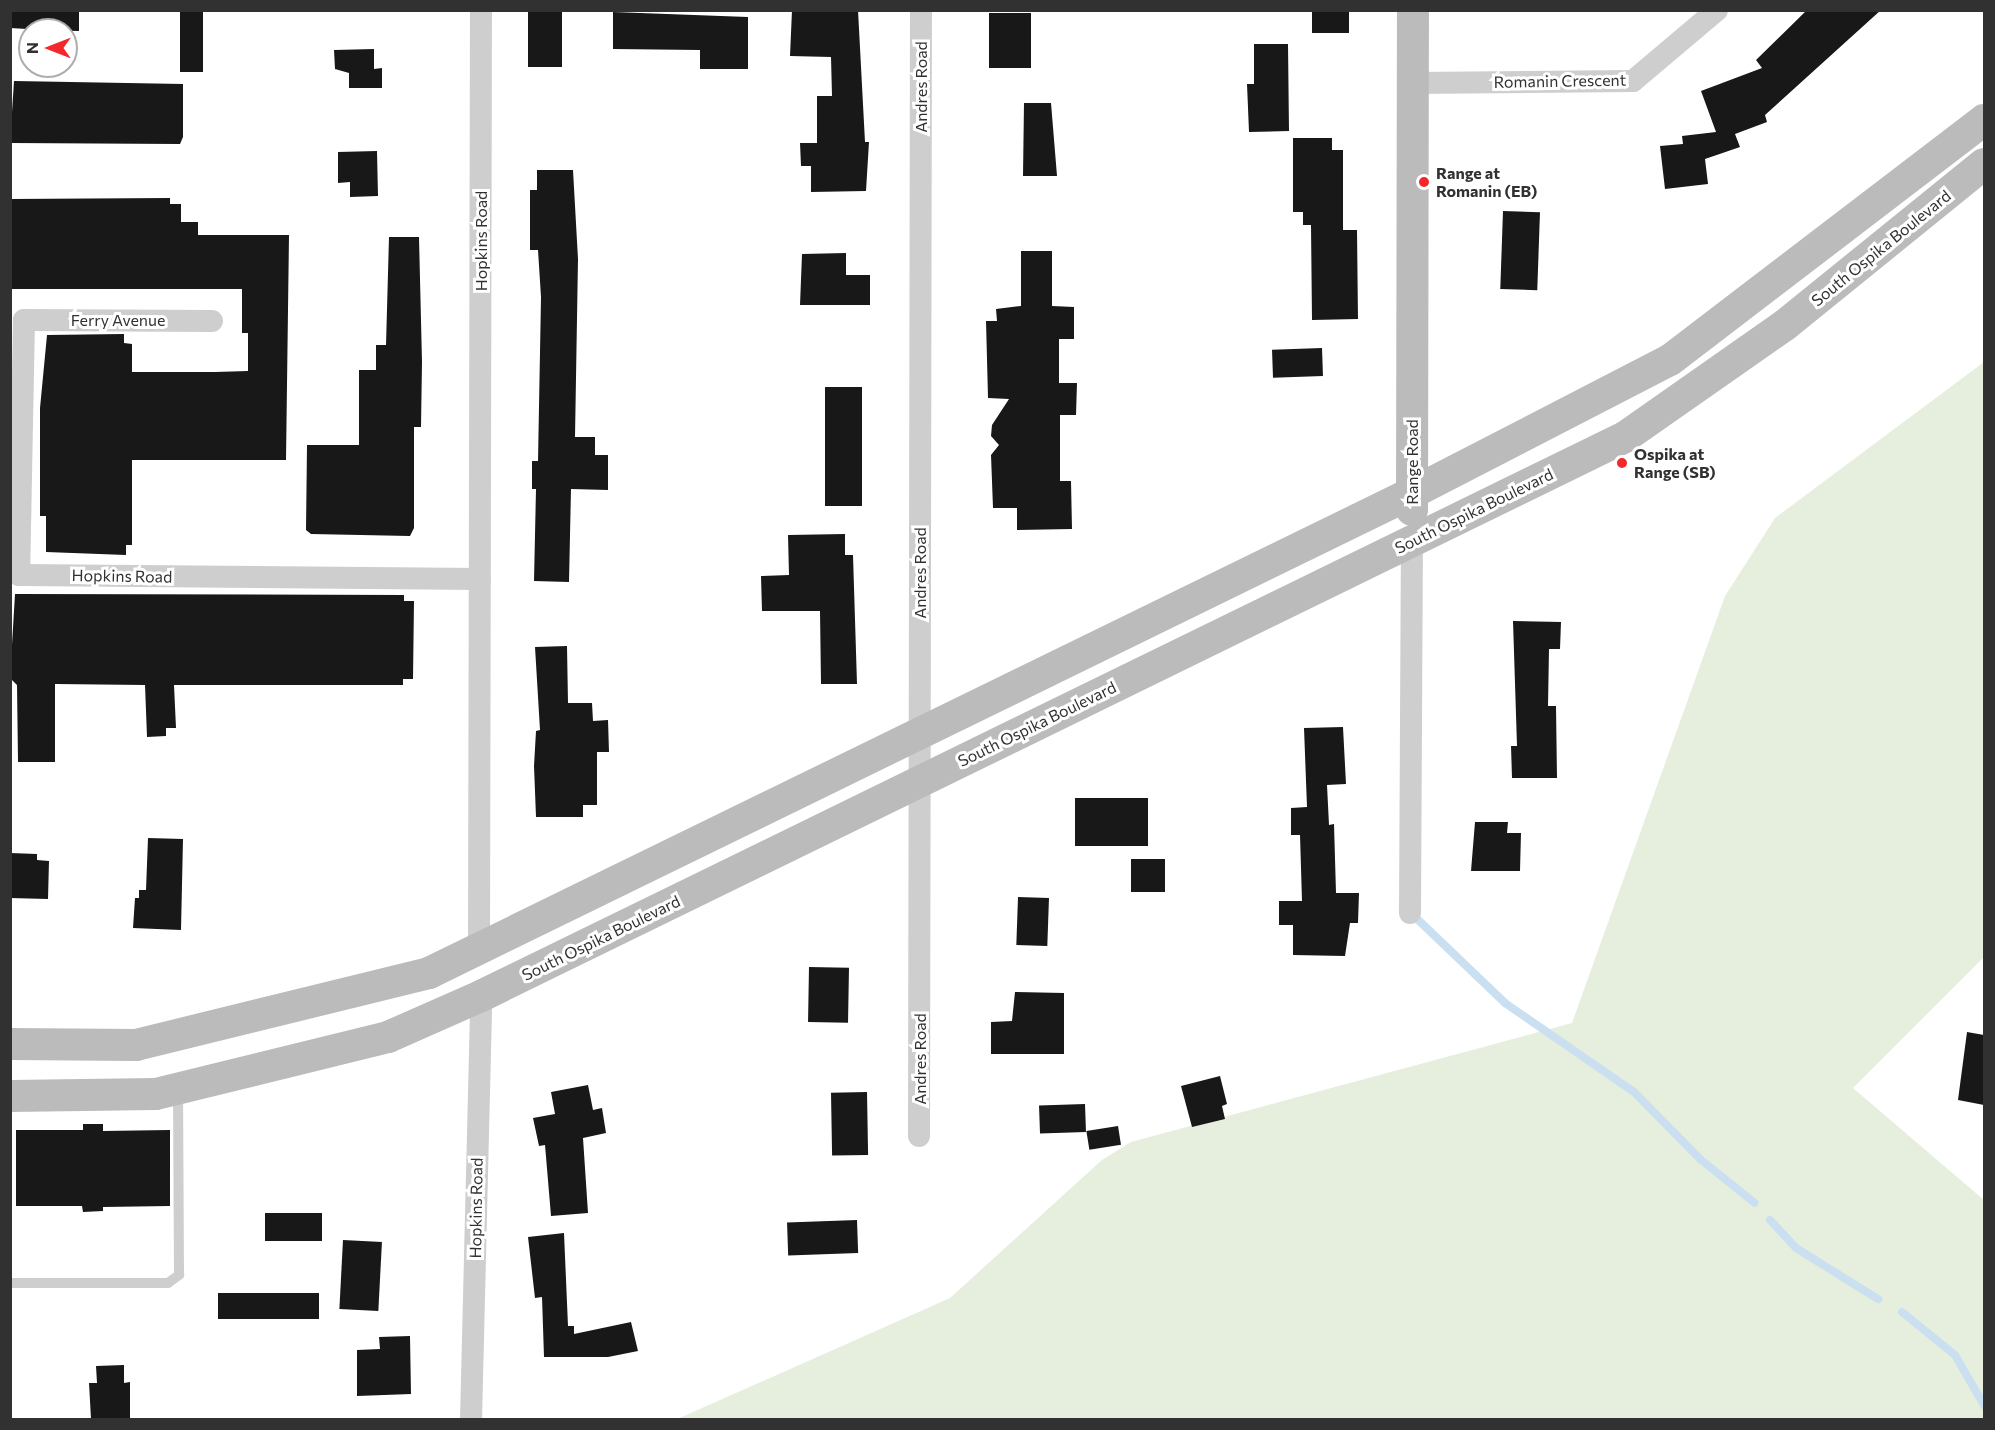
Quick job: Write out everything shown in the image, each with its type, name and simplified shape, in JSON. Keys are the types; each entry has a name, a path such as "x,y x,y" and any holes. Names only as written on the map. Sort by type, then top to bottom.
{"main road":[{"name":"Range Road","path":"1412,541 1413,10"},
{"path":"10,1044 136,1045 429,973 1412,493 1670,360 1984,120"},
{"name":"South Ospika Boulevard","path":"10,1096 156,1094 388,1037 481,996 1625,437 1785,326 1984,164"}],"street":[{"name":"Hopkins Road","path":"479,948 481,10"},
{"name":"Andres Road","path":"920,1136 921,10"},
{"name":"Romanin Crescent","path":"1413,83 1633,81 1718,10"},
{"name":"Hopkins Road","path":"24,320 19,574 480,579"},
{"name":"Ferry Avenue","path":"24,320 212,321"},
{"name":"Range Road","path":"1410,914 1412,541"},
{"name":"Hopkins Road","path":"471,1419 481,996"}],"lane":[{"path":"10,1283 168,1283 179,1275 178,1089"}],"green space":[{"path":"1984,362 1984,957 1853,1088 1984,1200 1984,1419 675,1420 950,1298 1102,1160 1131,1142 1572,1023 1725,596 1775,518"}],"building":[{"path":"10,10 79,10 79,31 78,18 18,18 18,28 10,28"},
{"path":"180,10 203,10 203,72 180,72"},
{"path":"528,10 562,10 562,67 528,67"},
{"path":"792,10 858,10 865,142 869,142 866,191 811,192 811,166 801,166 800,143 817,143 817,96 832,96 831,57 790,56"},
{"path":"1312,10 1349,10 1349,33 1312,33"},
{"path":"1807,10 1881,10 1765,115 1767,122 1735,134 1740,147 1705,159 1708,184 1665,189 1660,146 1683,144 1682,136 1716,132 1701,91 1762,68 1756,60"},
{"path":"613,12 748,17 748,69 700,69 700,50 613,49"},
{"path":"989,13 1031,13 1031,68 989,68"},
{"path":"1254,44 1288,44 1289,131 1249,132 1247,84 1254,84"},
{"path":"374,49 374,69 382,68 382,88 349,88 349,73 335,69 334,50"},
{"path":"14,81 183,84 183,137 180,144 10,143"},
{"path":"1024,103 1051,103 1057,176 1023,176"},
{"path":"1293,138 1332,138 1332,150 1343,150 1343,230 1357,230 1358,319 1312,320 1311,225 1303,225 1303,212 1293,212"},
{"path":"377,151 378,196 350,197 350,182 338,183 338,152"},
{"path":"537,170 573,170 578,259 575,437 595,437 595,455 608,455 608,490 571,489 569,582 534,581 536,489 532,489 532,461 538,461 541,297 538,250 530,250 530,190 537,190"},
{"path":"170,198 170,204 181,204 181,222 198,222 198,235 289,235 286,460 132,460 132,545 126,545 126,555 46,552 46,516 40,516 40,408 47,335 124,334 124,343 132,344 132,372 215,372 248,371 248,333 242,333 242,289 10,289 10,199"},
{"path":"1503,211 1540,212 1537,290 1500,289"},
{"path":"389,237 419,237 421,427 414,427 414,528 410,536 311,534 306,530 307,445 359,445 359,370 376,370 376,345 386,345"},
{"path":"1021,251 1052,251 1052,306 1074,307 1074,339 1059,339 1059,383 1077,383 1076,415 1060,415 1060,481 1071,481 1072,529 1017,530 1017,508 993,508 991,455 999,445 991,436 992,425 1009,399 988,398 986,321 997,321 996,309 1021,306"},
{"path":"846,253 846,275 870,275 870,305 800,305 802,254"},
{"path":"1322,348 1323,376 1273,378 1272,350"},
{"path":"825,387 862,387 862,506 825,506"},
{"path":"845,534 845,555 853,555 857,684 821,684 820,611 762,611 761,576 789,575 788,535"},
{"path":"15,594 404,595 404,601 414,601 413,679 403,679 403,685 174,685 176,728 166,728 166,736 147,737 145,685 55,684 55,762 18,762 17,685 10,678"},
{"path":"1513,621 1561,622 1560,649 1549,649 1548,706 1556,706 1557,778 1512,778 1511,746 1517,746"},
{"path":"567,646 568,703 592,703 593,721 608,720 609,752 597,752 597,805 583,805 583,817 536,817 534,766 536,731 540,730 535,647"},
{"path":"1343,727 1346,784 1327,785 1329,825 1334,824 1336,893 1359,893 1358,923 1350,923 1345,956 1293,955 1293,925 1279,925 1279,901 1302,901 1300,835 1291,835 1291,808 1307,807 1304,728"},
{"path":"1075,798 1148,798 1148,846 1075,846"},
{"path":"1475,822 1508,822 1507,833 1521,833 1520,871 1471,871"},
{"path":"148,838 183,839 181,930 133,928 135,898 139,898 139,890 146,890"},
{"path":"10,853 37,854 37,860 49,861 48,899 10,898"},
{"path":"1131,859 1165,859 1165,892 1131,892"},
{"path":"1018,897 1049,898 1047,946 1016,945"},
{"path":"809,967 849,968 848,1023 808,1022"},
{"path":"1015,992 1064,993 1064,1054 991,1054 991,1022 1012,1021"},
{"path":"1967,1032 1984,1035 1984,1105 1958,1100"},
{"path":"1220,1076 1227,1104 1222,1106 1225,1119 1192,1127 1181,1086"},
{"path":"588,1085 593,1110 602,1108 606,1133 583,1138 588,1213 551,1216 545,1145 539,1146 533,1118 555,1114 551,1092"},
{"path":"867,1092 868,1155 832,1156 831,1093"},
{"path":"1085,1104 1086,1132 1040,1134 1039,1106"},
{"path":"83,1124 103,1124 103,1131 170,1130 170,1206 103,1207 103,1211 83,1212 82,1206 16,1206 16,1130 83,1130"},
{"path":"1118,1126 1121,1145 1089,1150 1086,1131"},
{"path":"265,1213 322,1213 322,1241 265,1241"},
{"path":"857,1220 858,1253 788,1255 787,1222"},
{"path":"564,1233 568,1326 574,1326 574,1334 631,1322 638,1351 608,1357 544,1357 542,1297 535,1298 528,1237"},
{"path":"343,1240 382,1242 378,1311 339,1309"},
{"path":"218,1293 319,1293 319,1319 218,1319"},
{"path":"410,1336 411,1394 357,1396 357,1350 380,1349 379,1337"},
{"path":"124,1365 124,1383 130,1382 130,1419 91,1419 89,1383 97,1383 96,1366"}],"waterway":[{"path":"1413,915 1505,1003 1634,1092 1700,1159 1755,1203"},
{"path":"1770,1220 1796,1248 1878,1299"},
{"path":"1902,1312 1955,1355 1984,1405"}],"place":[{"name":"Range at Romanin (EB)","path":"1424,182"},
{"name":"Ospika at Range (SB)","path":"1622,463"}]}
